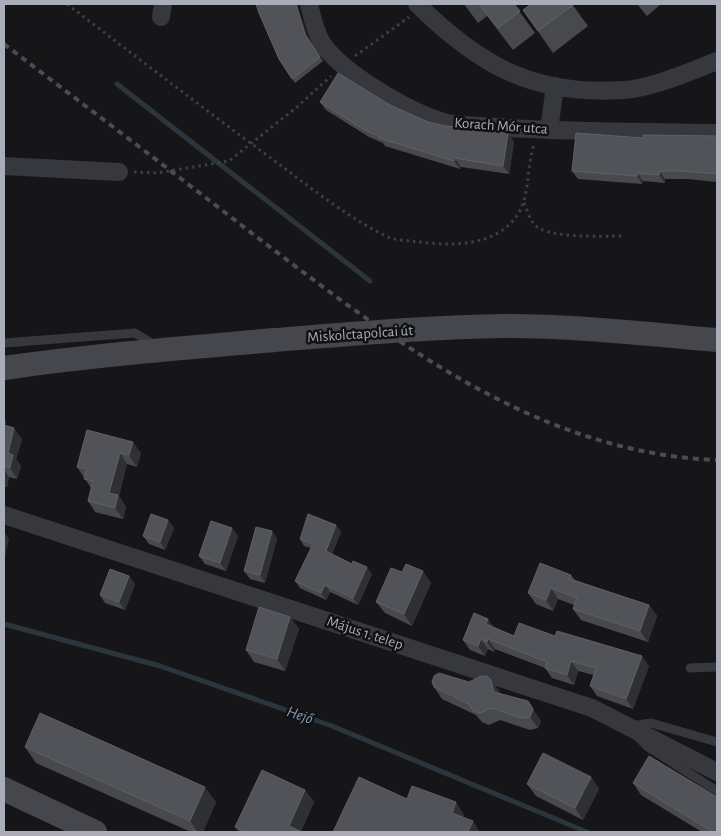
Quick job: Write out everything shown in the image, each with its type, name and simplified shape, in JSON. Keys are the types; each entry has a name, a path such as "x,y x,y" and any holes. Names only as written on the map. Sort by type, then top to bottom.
{"street":[{"name":"Korach Mór utca","path":"309,4 313,23 322,43 343,66 369,84 422,114 451,124 545,130 717,133"},
{"path":"420,6 445,32 488,62 522,79 568,89 624,90 717,61"},
{"path":"545,130 555,86"},
{"path":"4,166 119,172"},
{"name":"Miskolctapolcai út","path":"4,368 65,359 162,349 374,332 506,326 608,331 717,340"},
{"name":"Május 1. telep","path":"4,515 592,708 717,772"},
{"path":"4,789 95,832"}],"lane":[{"path":"4,343 135,333 162,349"},
{"path":"690,668 717,666"},
{"path":"629,726 652,723 717,742"},
{"path":"629,726 648,748 717,791"}],"path":[{"path":"67,4 332,204 390,238 437,244 469,243 496,234 510,223 523,207 529,160 545,130"},
{"path":"119,172 157,173 229,160 297,107 343,66 420,6"},
{"path":"524,202 534,225 544,230 586,237 621,236"}],"building":[{"path":"256,4 296,4 305,34 320,57 292,79 279,59"},
{"path":"479,4 514,4 520,11 498,28"},
{"path":"531,4 573,5 538,31 523,10"},
{"path":"338,73 390,105 428,122 508,134 503,166 455,158 454,161 379,138 363,129 320,102"},
{"path":"576,133 643,138 643,135 717,136 717,174 660,171 659,175 637,173 637,176 572,171"},
{"path":"4,425 14,428 8,453 13,455 10,468 4,466"},
{"path":"87,430 133,442 129,455 120,453 109,493 118,495 115,508 88,501 93,481 84,479 87,469 77,467"},
{"path":"151,514 168,520 160,542 143,536"},
{"path":"308,514 336,525 326,551 352,564 353,561 367,567 353,598 325,585 321,593 295,581 313,544 300,539"},
{"path":"211,521 232,528 220,563 199,556"},
{"path":"256,527 272,531 260,575 244,571"},
{"path":"540,563 571,575 569,579 649,605 640,631 573,609 577,598 551,588 546,600 528,593"},
{"path":"406,564 423,571 404,614 376,602 391,568 402,572"},
{"path":"110,569 129,576 119,602 100,595"},
{"path":"259,607 290,617 277,659 246,650"},
{"path":"474,613 488,619 486,624 514,636 519,623 555,636 557,631 642,656 626,699 590,686 596,668 571,661 567,675 545,668 547,662 488,639 487,642 481,639 478,646 463,640"},
{"path":"439,673 469,682 481,676 487,676 491,680 494,692 528,701 533,709 530,717 521,718 492,708 480,713 473,711 469,704 434,687 432,682 434,676"},
{"path":"40,713 205,787 190,821 25,747"},
{"path":"543,753 591,777 575,808 527,784"},
{"path":"649,756 717,797 717,832 713,832 633,783"},
{"path":"262,770 305,790 289,826 302,832 247,832 235,827"},
{"path":"359,777 407,799 412,786 456,802 452,813 473,821 468,832 333,832"}],"waterway":[{"path":"117,84 370,281"},
{"name":"Hejő","path":"4,624 160,666 332,726 587,832"}],"railway":[{"path":"4,44 352,308 408,347 465,382 524,412 585,436 650,452 717,460"}]}
